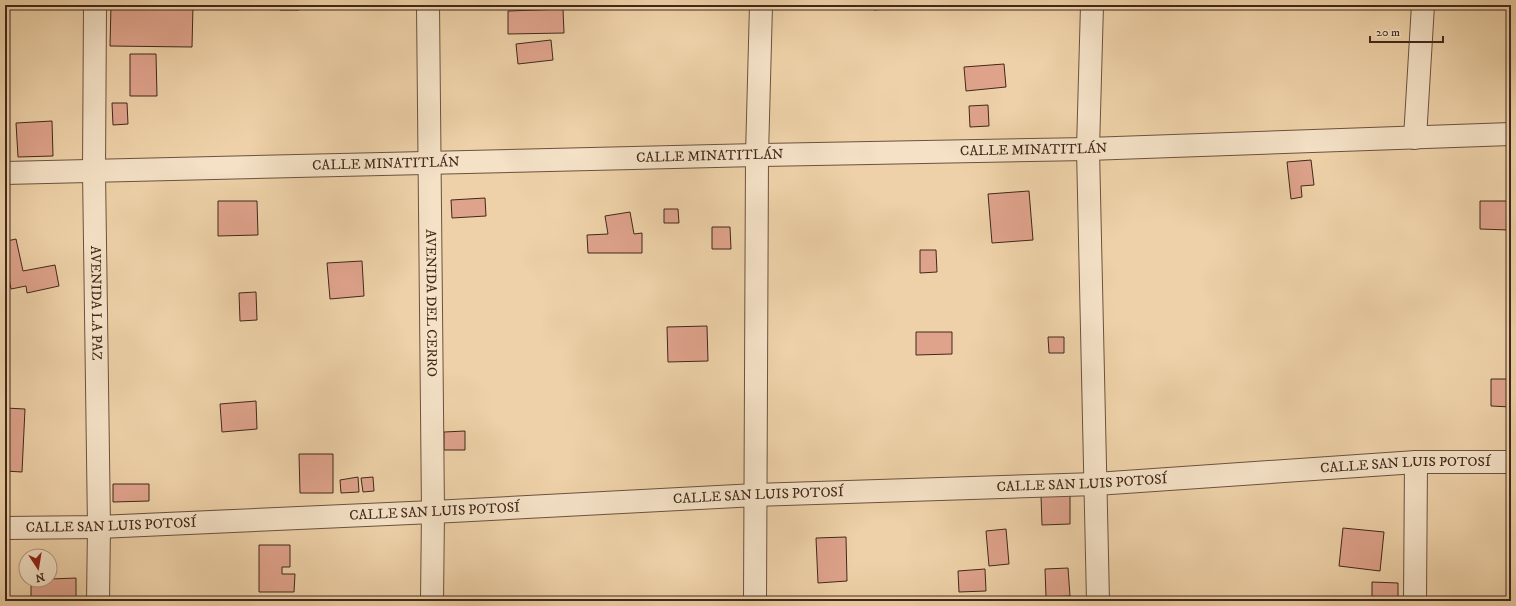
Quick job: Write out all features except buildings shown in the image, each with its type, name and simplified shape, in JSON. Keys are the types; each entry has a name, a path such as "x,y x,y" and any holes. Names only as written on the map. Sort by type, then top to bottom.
{"street":[{"name":"AVENIDA LA PAZ","path":"96,5 94,172 99,527 98,601"},
{"name":"AVENIDA DEL CERRO","path":"428,5 433,512 432,601"},
{"path":"755,601 757,155 761,5"},
{"path":"1092,5 1088,149 1098,601"},
{"path":"1415,138 1423,5"},
{"name":"CALLE MINATITLÁN","path":"5,173 757,155 1088,149 1511,134"},
{"path":"1415,601 1416,462"},
{"name":"CALLE SAN LUIS POTOSÍ","path":"5,528 99,527 433,512 756,495 1096,484 1416,462 1511,462"}]}
